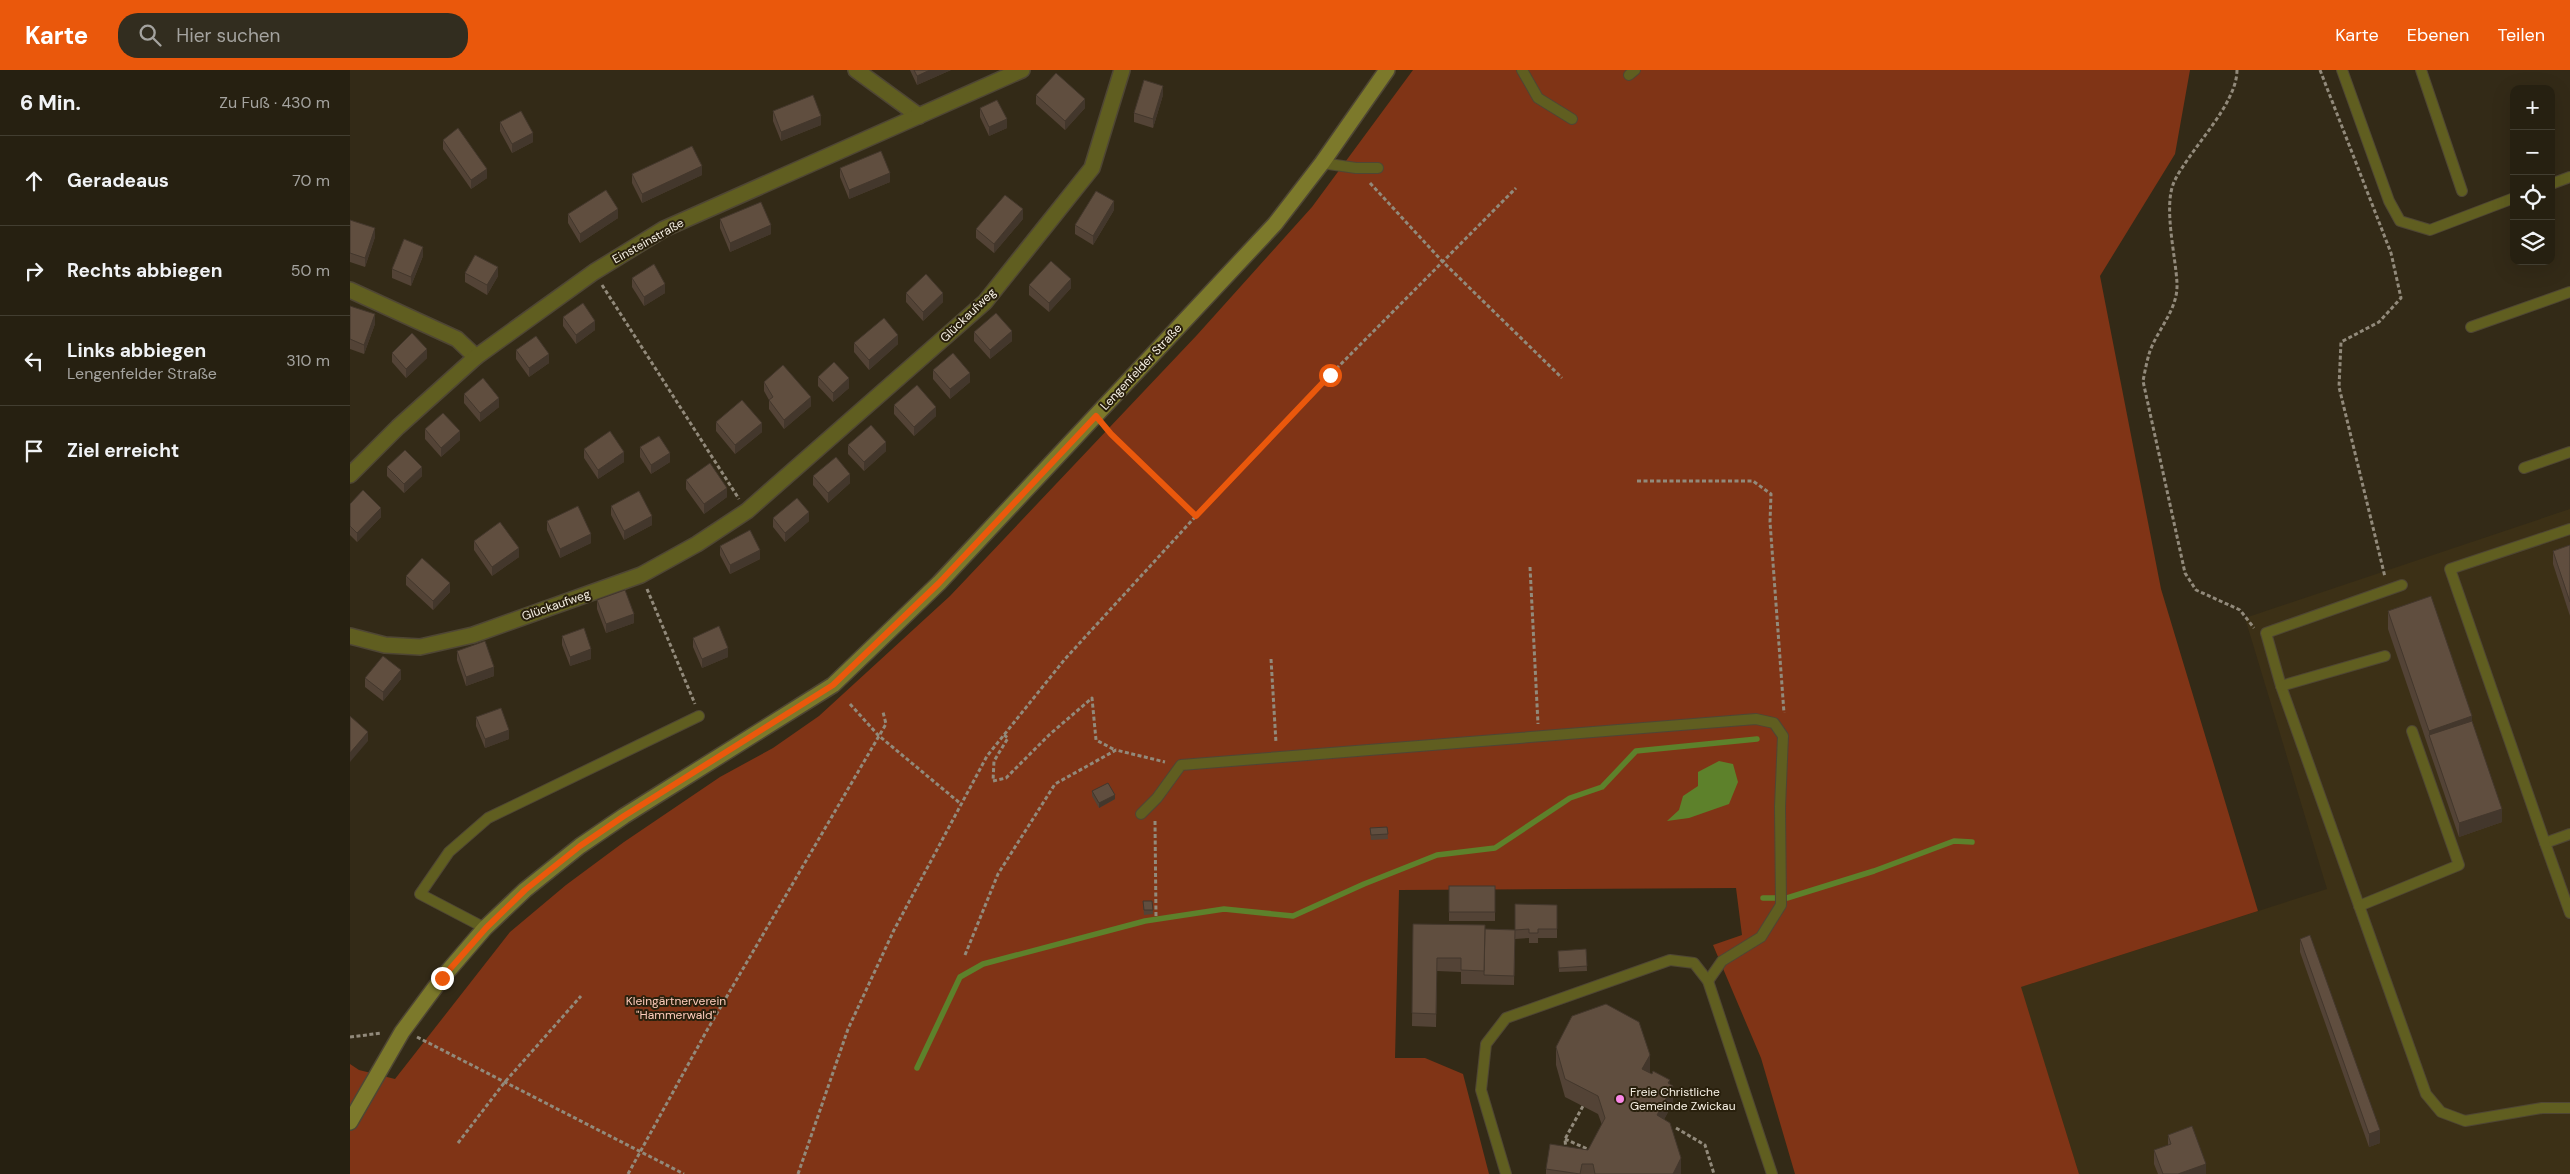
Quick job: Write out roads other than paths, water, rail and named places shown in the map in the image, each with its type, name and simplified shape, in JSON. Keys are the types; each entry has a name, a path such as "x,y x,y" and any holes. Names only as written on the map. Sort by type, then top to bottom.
{"main road":[{"name":"Lengenfelder Straße","path":"350,1122 402,1032 442,978 486,928 525,890 580,846 624,816 833,685 939,583 1274,224 1322,163 1387,70"}],"street":[{"path":"856,70 919,116"},
{"name":"Einsteinstraße","path":"350,475 398,427 476,357 594,272 664,229 1022,70"},
{"name":"Glückaufweg","path":"350,636 385,645 420,647 473,635 642,575 696,544 747,511 985,302 1092,168 1122,70"},
{"path":"350,290 457,339 476,357"}],"lane":[{"path":"1522,70 1538,98 1572,119"},
{"path":"2342,70 2389,201 2400,221 2430,230 2510,200"},
{"path":"2421,70 2462,190"},
{"path":"1322,163 1356,168 1378,168"},
{"path":"2555,183 2570,177"},
{"path":"2471,327 2570,292"},
{"path":"2524,468 2570,452"},
{"path":"2570,529 2450,569 2570,913"},
{"path":"2402,585 2266,633 2282,686 2426,1094 2441,1112 2465,1121 2542,1108 2570,1108"},
{"path":"2282,686 2384,656"},
{"path":"486,928 420,894 449,852 488,818 699,716"},
{"path":"1141,814 1157,798 1181,765 1756,719 1774,723 1783,736 1780,807 1781,905 1761,937 1722,961 1708,981"},
{"path":"2359,906 2459,865 2412,731"},
{"path":"2545,843 2570,834"},
{"path":"1506,1174 1481,1090 1486,1044 1506,1018 1670,960 1694,963 1708,981 1772,1174"}],"waterway":[{"path":"917,1068 960,977 983,964 1145,921 1224,909 1293,916 1364,884 1437,855 1495,848 1570,798 1602,787 1636,751 1757,739"},
{"path":"1787,898 1874,871 1954,841 1972,842"},
{"path":"1763,898 1775,898"}],"place":[{"name":"Freie Christliche Gemeinde Zwickau","path":"1620,1099"}],"park label":[{"name":"Kleingärtnerverein \"Hammerwald\"","path":"676,1008"}]}
